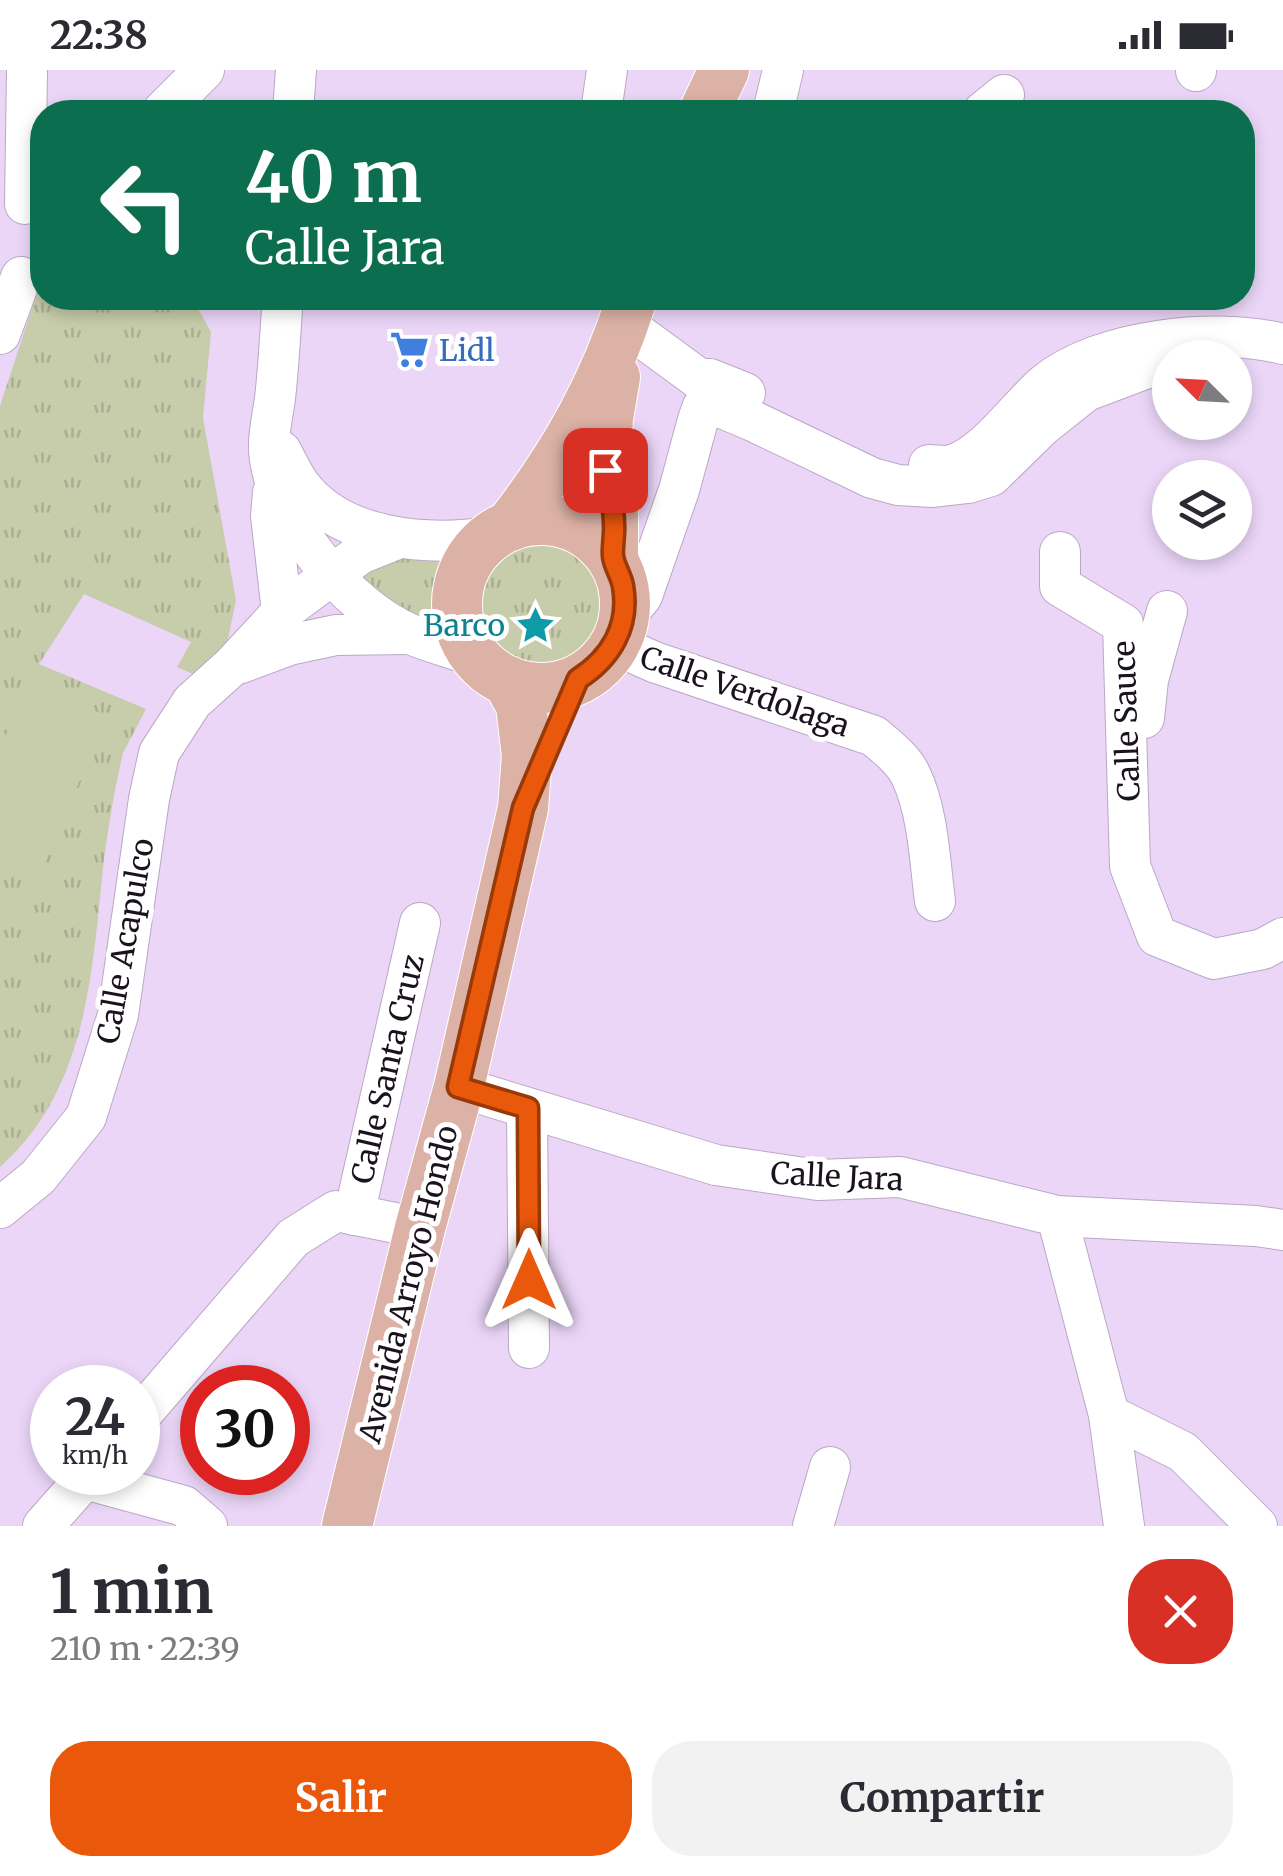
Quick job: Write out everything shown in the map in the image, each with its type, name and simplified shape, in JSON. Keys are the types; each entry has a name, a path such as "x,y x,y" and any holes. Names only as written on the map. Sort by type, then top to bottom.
{"main road":[{"path":"710,100 724,70"},
{"path":"500,531 534,520 559,522 603,539 622,578 625,598 619,631 593,670 578,679 544,688 525,686 492,669 464,638 458,594 475,552 500,531 552,470 590,403 628,311"},
{"path":"603,539 614,509 605,470 608,418 628,311"},
{"name":"Avenida Arroyo Hondo","path":"347,1526 458,1087 523,808 527,756 521,704 492,669"},
{"name":"Avenida Arroyo Hondo","path":"523,808 578,679"}],"street":[{"path":"23,210 27,70"},
{"path":"174,100 204,70"},
{"path":"294,100 296,70"},
{"path":"602,100 607,70"},
{"path":"776,100 782,70"},
{"path":"0,334 21,271"},
{"path":"281,310 269,452 275,483 297,529 332,576 370,608 409,634 492,669"},
{"path":"628,311 699,379 710,379 742,392 884,457 949,466 970,457 1047,382 1091,358 1170,338 1238,338 1283,344"},
{"path":"1252,365 1283,371"},
{"path":"619,631 642,596 703,406 708,402 872,478 898,485 933,487 968,484 991,476 1042,426 1086,391 1152,367"},
{"path":"603,539 646,511 660,495 699,379"},
{"path":"275,397 279,446 301,486 334,516 397,539 437,541 500,531"},
{"path":"275,483 271,516 282,612"},
{"name":"Calle Acapulco","path":"0,1208 38,1177 86,1117 118,1014 140,853 159,753 192,702 282,612 360,554 397,539"},
{"name":"Calle Sauce","path":"1060,552 1060,586 1123,624 1130,866 1157,936 1214,960 1263,948 1283,938"},
{"name":"Calle Sauce","path":"1130,866 1148,680 1167,611"},
{"name":"Calle Verdolaga","path":"619,631 654,662 874,736 892,751 911,776 925,822 935,901"},
{"path":"232,666 289,645 336,635 409,634"},
{"name":"Calle Santa Cruz","path":"354,1214 420,923"},
{"name":"Calle Jara","path":"458,1087 716,1166 818,1180 900,1176 1057,1216 1283,1230"},
{"path":"528,1108 530,1348"},
{"path":"160,1392 293,1238 336,1211 420,1228"},
{"path":"1057,1216 1108,1415 1124,1526"},
{"path":"1108,1415 1184,1452 1257,1526"},
{"path":"813,1526 830,1467"},
{"path":"43,1526 71,1495"},
{"path":"149,1495 184,1506 206,1526"}],"green space":[{"path":"31,310 199,310 211,332 203,418 236,600 226,649 202,678 177,667 191,642 84,594 39,664 146,709 123,753 106,842 89,984 69,1064 30,1136 0,1167 0,406"},
{"path":"542,542 566,547 586,560 599,580 604,604 599,628 586,648 566,661 542,666 518,661 498,648 485,628 480,604 485,580 498,560 518,547"},
{"path":"448,556 434,592 440,630 401,612 352,577 384,557"},
{"path":"28,682 107,716 42,870 0,852 0,749"}],"place":[{"name":"Lidl","path":"409,350"},
{"name":"Barco","path":"535,625"}],"route":[{"path":"529,1280 528,1108 458,1087 523,808 578,679 605,658 624,617 622,578 613,560 614,509 605,470"}]}
